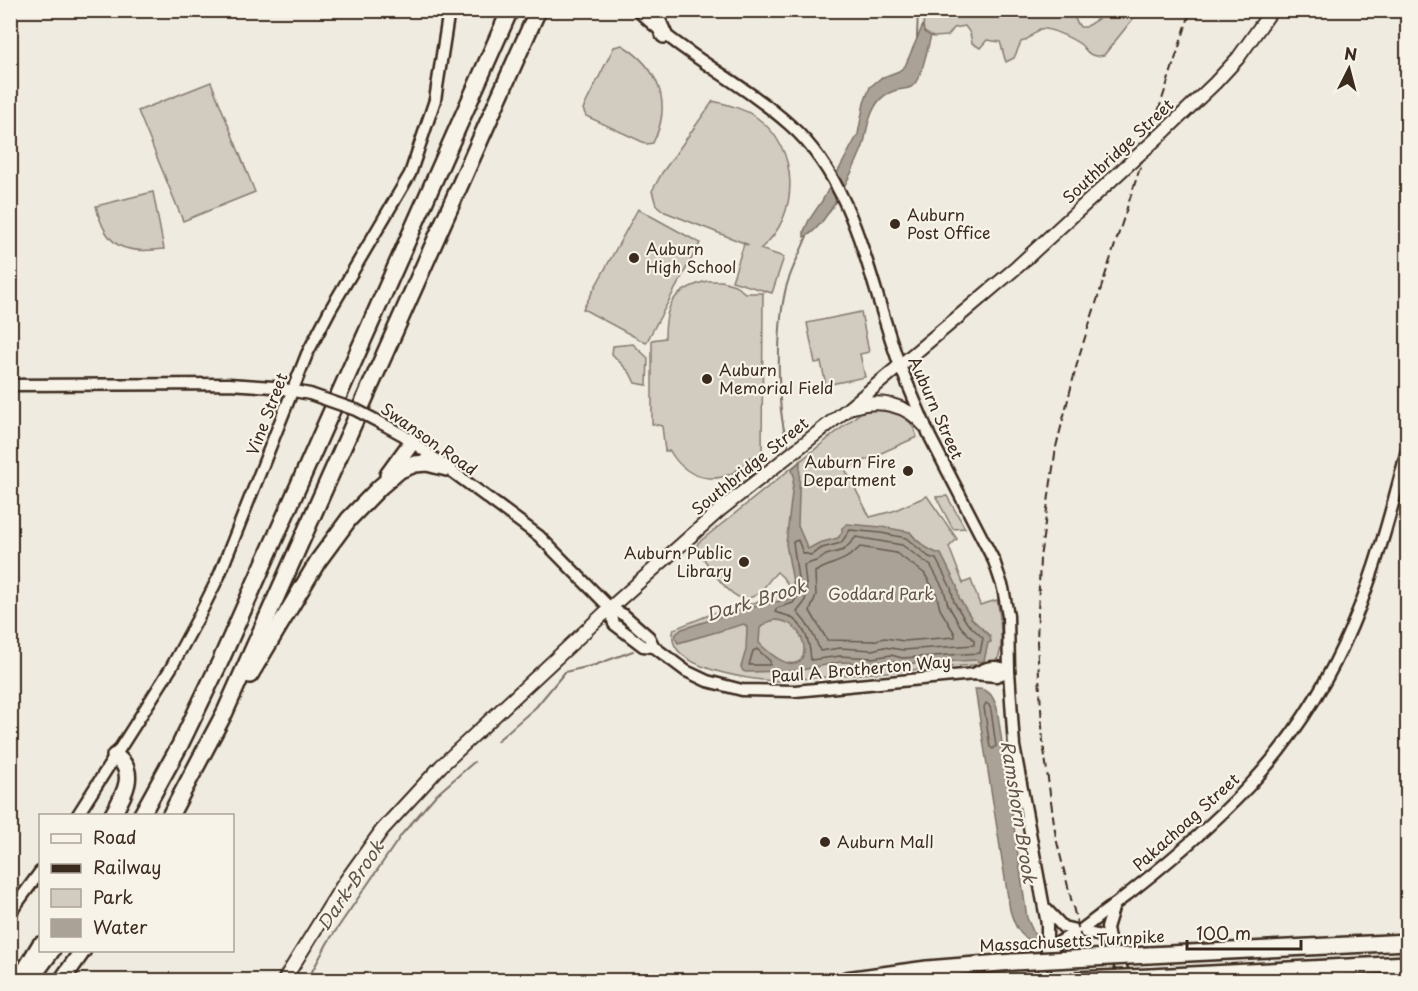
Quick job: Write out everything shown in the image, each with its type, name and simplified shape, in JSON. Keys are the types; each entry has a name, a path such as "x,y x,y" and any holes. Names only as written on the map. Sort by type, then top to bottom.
{"highway":[{"path":"142,814 180,745 220,662 510,10"},
{"path":"171,814 225,712 538,10"},
{"path":"653,10 664,35"},
{"path":"380,487 412,442"},
{"path":"225,712 255,668 318,561 350,519 380,487 400,470 415,464 427,463 447,468"},
{"path":"113,814 122,799 128,778 124,765 115,756"},
{"name":"Massachusetts Turnpike","path":"846,981 927,969 1013,962 1407,942"},
{"path":"18,981 39,947"},
{"path":"30,981 51,952"},
{"path":"62,981 82,952"},
{"path":"1075,981 1407,963"}],"main road":[{"name":"Southbridge Street","path":"284,981 344,883 382,830 441,766 610,608 720,510 849,408 1017,267 1221,76 1238,58 1272,10"},
{"path":"849,408 868,404 887,404 912,414 924,425"}],"street":[{"name":"Vine Street","path":"78,814 171,668 216,583 292,390 322,325 410,174 435,100 449,10"},
{"name":"Auburn Street","path":"637,10 664,35 766,104 791,125 811,147 833,180 848,209 900,366 924,425 994,561 1000,579 1008,616 1014,746 1048,933 1047,958 1042,981"},
{"name":"Swanson Road","path":"10,386 229,384 292,390 356,410 412,442 544,540 610,608"},
{"name":"Pakachoag Street","path":"1047,958 1055,945 1079,931 1114,904 1222,813 1242,794 1281,748 1314,700 1343,649 1359,612 1385,533 1407,446"},
{"name":"Paul A Brotherton Way","path":"610,608 615,624 643,646 654,647 680,667 700,678 752,692 795,692 974,674 984,668 997,666 1009,671"},
{"path":"13,910 39,873"},
{"path":"1114,904 1107,924 1107,933 1110,945 1127,981"},
{"path":"1043,905 1058,924 1099,935 1110,945"}],"green space":[{"path":"924,11 1063,11 1075,19 1080,27 1086,27 1109,11 1135,11 1136,15 1104,55 1092,55 1080,44 1067,37 1040,29 1021,42 1014,58 1006,62 1000,42 987,40 980,48 972,43 970,33 965,26 954,28 948,36 933,37 923,32"},
{"path":"622,45 645,64 659,88 662,114 653,143 647,144 586,116 583,109 614,47"},
{"path":"211,82 255,192 183,221 138,111"},
{"path":"713,101 741,109 756,117 770,130 781,146 787,164 790,182 783,219 760,249 784,257 772,293 732,281 744,244 749,245 665,212 656,205 652,191 662,173"},
{"path":"153,192 164,249 138,250 119,246 105,232 96,206"},
{"path":"638,209 700,243 646,343 583,309"},
{"name":"Auburn Memorial Field","path":"707,281 722,281 735,285 745,293 763,293 762,457 751,457 731,474 709,478 698,476 687,470 670,451 665,451 662,426 652,424 652,340 665,338 667,316 673,300 686,289"},
{"path":"861,312 869,352 860,354 865,377 826,385 821,362 815,363 807,323"},
{"path":"633,344 648,358 647,385 635,383 630,373 612,354 613,346"},
{"name":"Goddard Park","path":"869,409 893,411 905,417 917,437 845,469 870,517 893,511 927,496 957,539 949,547 963,583 971,580 980,605 997,600 1001,638 997,660 985,664 776,681 748,678 711,669 694,662 681,653 674,642 674,629 714,613 754,603 773,594 789,593 787,584 777,572 756,595 744,600 736,596 711,570 696,548 698,543 859,414"},
{"path":"947,496 965,528 953,529 936,497"}],"water":[{"path":"923,25 924,32 931,36 924,64 915,84 887,94 877,104 869,122 862,149 845,184 820,224 804,237 809,220 822,201 858,134 864,103 870,87 881,78 905,66"},
{"path":"800,462 798,526 808,549 819,543 838,538 842,528 847,524 910,532 924,546 941,554 957,586 959,598 972,619 990,636 991,642 988,643 984,661 901,664 891,661 876,663 873,670 869,668 868,663 840,662 797,671 746,672 741,667 746,650 747,627 744,624 678,643 675,638 676,634 682,629 748,608 789,599 793,595 794,587 786,544 793,468","holes":["775,620 788,623 798,632 803,642 804,653 800,661 791,663 778,658 759,643 760,628 768,622"]},
{"path":"975,689 984,690 990,694 997,708 1027,918 1036,938 1034,942 1024,937 1015,925 1010,910"}],"waterway":[{"name":"Dark Brook","path":"917,38 918,10"},
{"name":"Dark Brook","path":"790,449 785,434 780,394 780,327 787,285 807,236"},
{"name":"Dark Brook","path":"497,741 536,707 565,672 595,665 633,651"},
{"name":"Dark Brook","path":"308,979 328,942 402,834 435,796 474,762"}],"railway":[{"path":"1094,980 1079,931 1056,838 1043,742 1037,642 1040,558 1056,447 1079,356 1191,10"}],"place":[{"name":"Auburn Post Office","path":"895,224"},
{"name":"Auburn High School","path":"634,258"},
{"name":"Auburn Memorial Field","path":"707,379"},
{"name":"Auburn Fire Department","path":"908,471"},
{"name":"Auburn Public Library","path":"744,562"},
{"name":"Auburn Mall","path":"825,842"}],"water label":[{"name":"Ramshorn Brook","path":"1018,812"}]}
